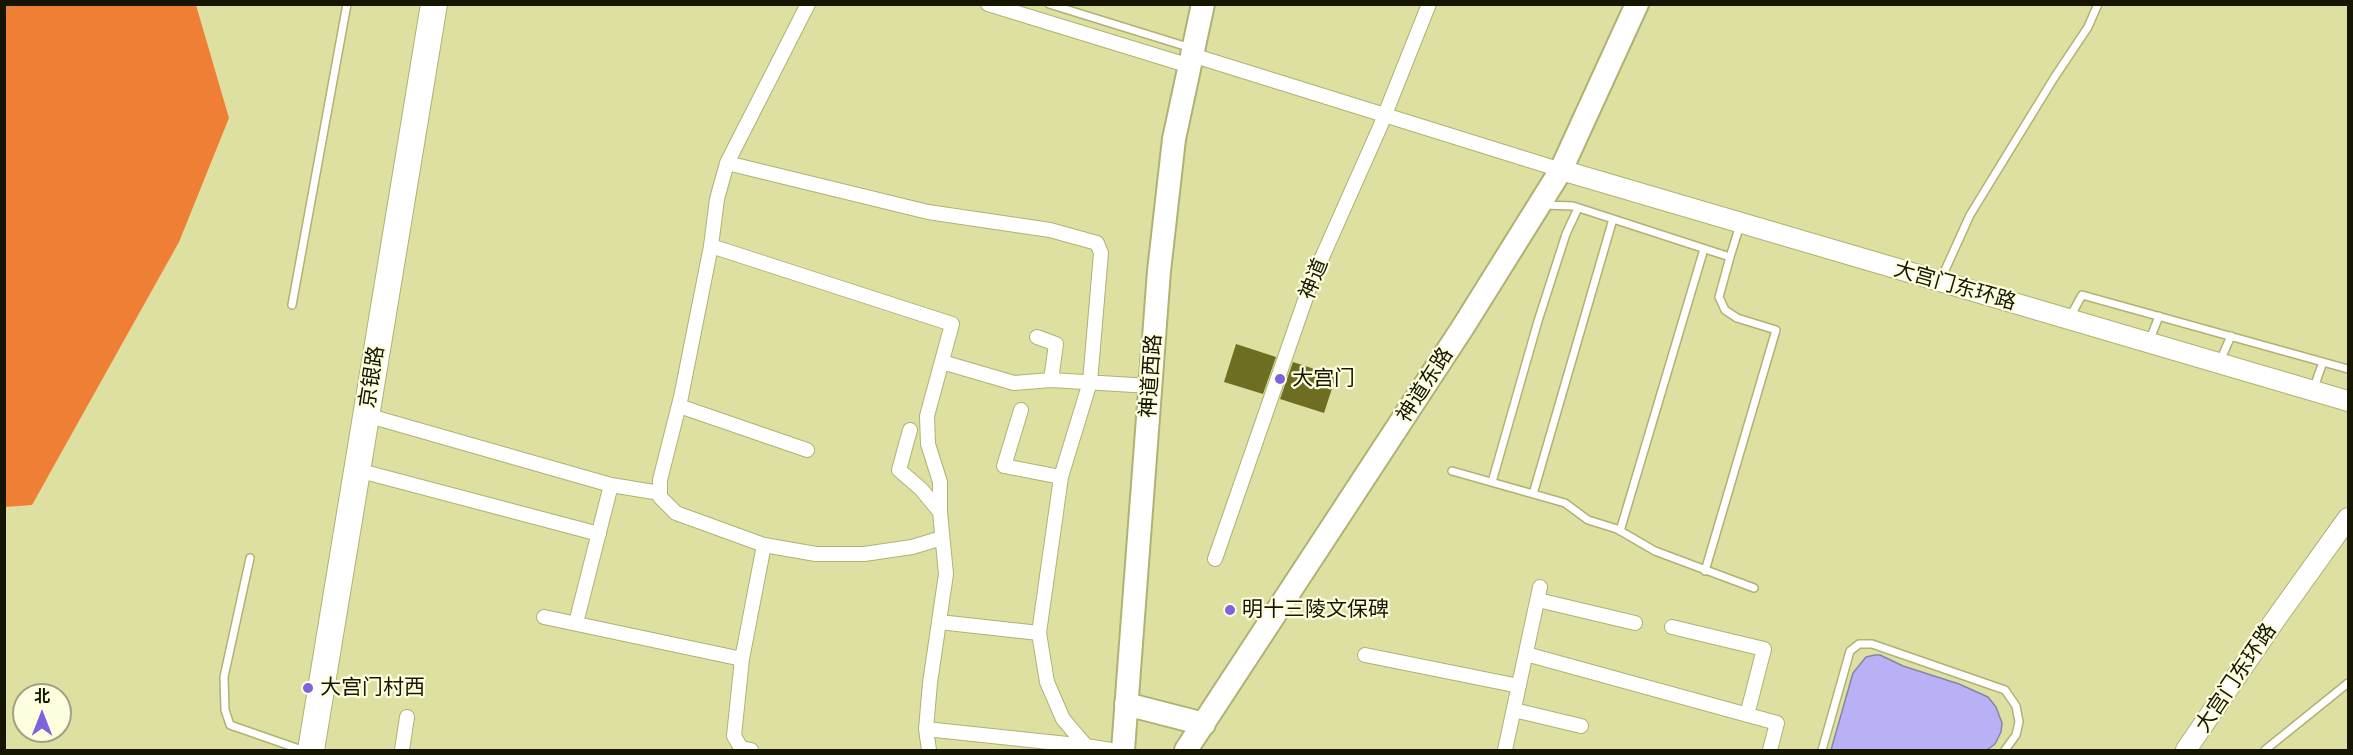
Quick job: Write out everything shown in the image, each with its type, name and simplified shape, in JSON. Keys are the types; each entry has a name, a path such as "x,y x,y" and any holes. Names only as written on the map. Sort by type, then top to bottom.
{"highway":[{"name":"京银路","path":"321,750 369,416 434,4"},
{"name":"京银路","path":"369,416 443,4"},
{"name":"京银路","path":"311,750 361,471"}],"main road":[{"name":"神道西路","path":"1123,750 1159,271 1174,139 1203,4"},
{"name":"神道东路","path":"1186,750 1463,327 1561,170 1637,4"},
{"path":"1126,704 1166,708 1204,724"}],"street":[{"path":"808,4 727,163 717,198 711,246 679,406 660,480 660,497 676,513 764,545 816,554 864,554 912,547 942,538"},
{"path":"988,4 1192,57 1385,114 1561,170"},
{"name":"神道","path":"1215,559 1312,280 1385,114 1429,4"},
{"path":"727,163 928,212 1050,230 1097,243 1101,253 1090,382 1061,477 1039,633 1047,682 1063,719 1086,746"},
{"name":"大宫门东环路","path":"1561,170 2349,401"},
{"path":"711,246 952,324 927,416 928,444 940,482 940,512 946,574 930,683 926,729 929,750"},
{"path":"1037,338 1056,344 1051,381"},
{"path":"942,362 1014,383 1051,381 1150,386"},
{"path":"679,406 807,450"},
{"path":"1021,410 1004,466 1061,477"},
{"path":"369,416 612,485 660,493"},
{"path":"910,430 899,470 921,489 940,512"},
{"path":"361,471 599,534"},
{"path":"576,623 612,485"},
{"name":"大宫门东环路","path":"2186,750 2275,620 2349,518"},
{"path":"751,750 741,748 734,736 742,659 764,545"},
{"path":"1505,750 1539,593 1635,623"},
{"path":"544,616 742,659"},
{"path":"939,622 1039,633"},
{"path":"1672,627 1764,649 1747,715"},
{"path":"1526,654 1777,723 1770,750"},
{"path":"1365,655 1519,686"},
{"path":"1514,710 1581,726"},
{"path":"402,750 407,717"},
{"path":"926,729 1058,747 1086,746 1111,750"}],"lane":[{"path":"292,306 347,4"},
{"path":"1049,4 1192,57"},
{"path":"1940,281 1970,215 2088,27 2098,4"},
{"path":"1539,205 1578,207 1730,257"},
{"path":"1492,482 1538,321 1566,234 1578,207"},
{"path":"1533,494 1613,219"},
{"path":"1705,571 1776,330 1737,318 1725,310 1719,297 1741,223"},
{"path":"1620,531 1704,249"},
{"path":"2069,319 2082,295 2349,369"},
{"path":"2149,342 2159,316"},
{"path":"2220,363 2231,336"},
{"path":"2313,390 2323,362"},
{"path":"1452,471 1565,503 1588,520 1620,531 1655,551 1754,588"},
{"path":"250,558 224,677 225,710 230,725 302,750"},
{"path":"1822,750 1850,651 1859,644 1872,644 2005,690 2016,706 2019,722 2016,735 2005,750"},
{"path":"2265,750 2349,683"}],"shaded area":[{"path":"5,4 196,5 229,118 179,242 32,505 5,507"},
{"path":"1875,655 1959,684 1988,697 1996,707 2002,723 2001,732 1995,744 1987,750 1831,750 1853,673 1866,657"}],"building":[{"path":"1236,344 1276,357 1263,394 1224,382"},
{"path":"1293,362 1336,376 1324,413 1280,399"}],"place":[{"name":"大宫门","path":"1280,379"},
{"name":"明十三陵文保碑","path":"1230,610"},
{"name":"大宫门村西","path":"308,688"}]}
